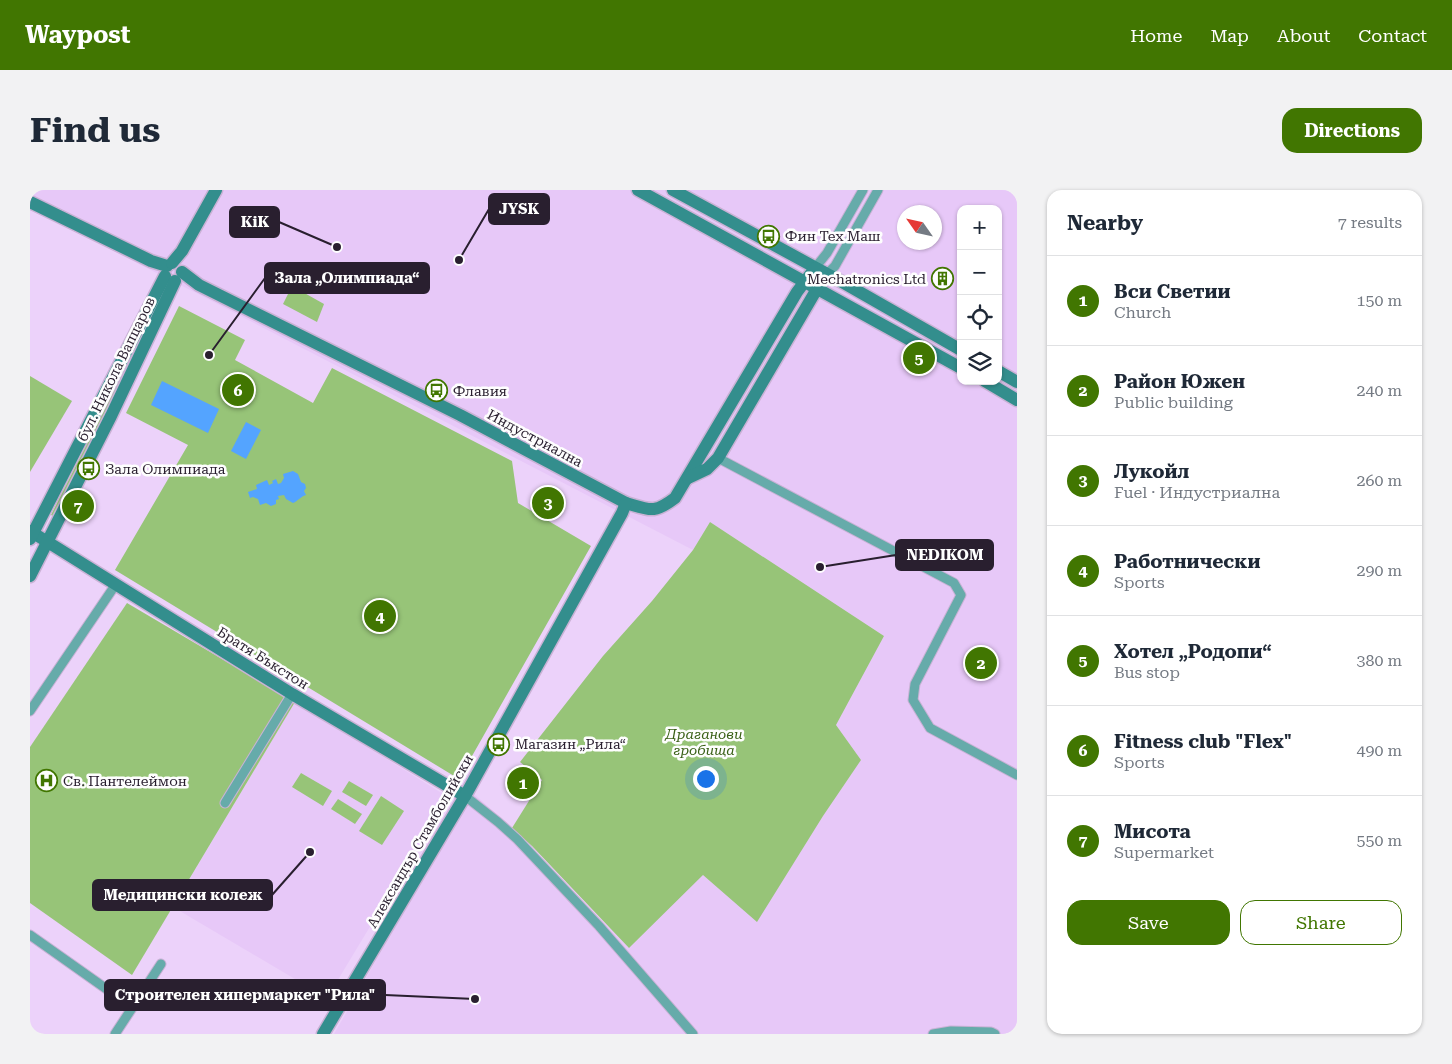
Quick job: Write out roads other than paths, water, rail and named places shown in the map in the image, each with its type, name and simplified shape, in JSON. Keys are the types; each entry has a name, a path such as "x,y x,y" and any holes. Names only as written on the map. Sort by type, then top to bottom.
{"street":[{"name":"бул. Никола Вапцаров","path":"30,576 111,416 182,251 216,190"},
{"path":"638,190 957,366"},
{"path":"815,268 827,253 863,190"},
{"path":"827,274 835,266 878,190"},
{"path":"676,191 957,348"},
{"name":"Индустриална","path":"30,202 460,415 626,503 650,510 663,508 676,498 804,281 815,268"},
{"name":"бул. Никола Вапцаров","path":"31,534 173,272"},
{"name":"Индустриална","path":"688,478 707,469 718,458 816,288 827,274"},
{"path":"1002,374 1017,382"},
{"path":"992,385 1017,400"},
{"path":"718,458 954,583 961,595 915,684 913,700 930,728 1017,776"},
{"name":"Александър Стамболийски","path":"322,1034 465,796 626,503"},
{"name":"Братя Бъкстон","path":"31,534 48,541 292,694 465,796"},
{"path":"30,711 116,584"},
{"path":"225,803 292,694"},
{"path":"465,796 516,839 598,926 693,1034"},
{"path":"30,935 132,1007"},
{"path":"115,1034 160,964"},
{"path":"933,1034 951,1031 991,1032 995,1034"}],"water":[{"path":"162,381 219,409 208,433 151,405"},
{"path":"246,422 261,430 246,459 231,451"},
{"path":"293,471 298,474 306,488 304,491 306,495 295,502 293,503 286,499 284,495 278,496 279,499 276,500 276,504 271,506 266,503 260,505 258,499 250,498 248,492 257,489 256,485 267,480 269,485 276,479 278,484 281,483 284,478 283,474"}],"place":[{"name":"Фин Тех Маш","path":"769,236"},
{"name":"KiK","path":"337,247"},
{"name":"JYSK","path":"459,260"},
{"name":"Mechatronics Ltd","path":"942,279"},
{"name":"Зала „Олимпиада“","path":"209,355"},
{"name":"Хотел „Родопи“","path":"919,358"},
{"name":"Fitness club \"Flex\"","path":"238,390"},
{"name":"Флавия","path":"437,391"},
{"name":"Зала Олимпиада","path":"89,469"},
{"name":"Лукойл","path":"548,503"},
{"name":"Мисота","path":"78,506"},
{"name":"NEDIKOM","path":"820,567"},
{"name":"Работнически","path":"380,616"},
{"name":"Район Южен","path":"981,663"},
{"name":"Магазин „Рила“","path":"499,744"},
{"name":"Св. Пантелеймон","path":"47,781"},
{"name":"Вси Светии","path":"523,783"},
{"name":"Медицински колеж","path":"310,852"},
{"name":"Строителен хипермаркет \"Рила\"","path":"475,999"}],"park label":[{"name":"Драганови гробища","path":"704,742"}]}
